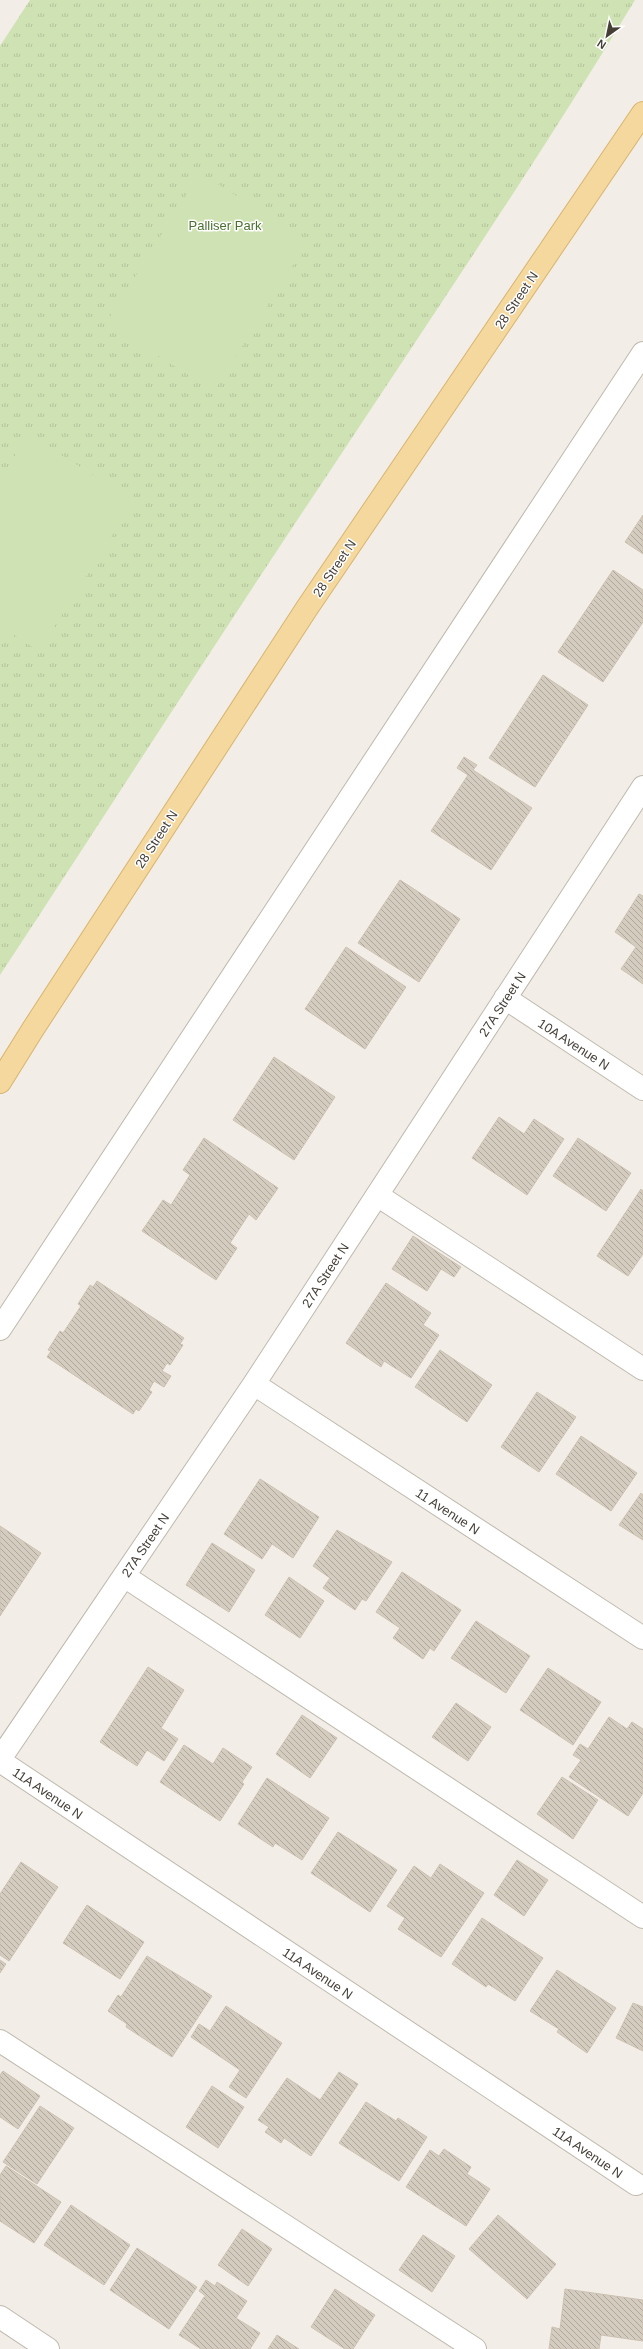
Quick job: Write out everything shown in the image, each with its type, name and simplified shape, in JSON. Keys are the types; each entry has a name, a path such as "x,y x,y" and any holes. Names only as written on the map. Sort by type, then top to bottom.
{"main road":[{"name":"28 Street N","path":"0,1082 307,608 643,113"},
{"name":"28 Street N","path":"0,1072 33,1029"}],"street":[{"path":"0,1329 643,353"},
{"name":"27A Street N","path":"0,1760 254,1384 505,998 639,800"},
{"name":"10A Avenue N","path":"505,998 643,1089"},
{"path":"377,1195 643,1369"},
{"name":"11 Avenue N","path":"254,1384 643,1638"},
{"path":"124,1576 643,1917"},
{"name":"11A Avenue N","path":"0,1760 636,2184"},
{"path":"0,2041 475,2349"},
{"path":"0,2317 48,2349"}],"green space":[{"name":"Palliser Park","path":"30,0 635,0 485,237 0,975 0,46"},
{"path":"200,173 308,241 214,391 106,323"},
{"path":"28,434 134,501 39,651 0,626 0,480"}],"building":[{"path":"643,515 643,554 625,542"},
{"path":"613,570 643,590 643,622 603,682 558,652"},
{"path":"543,675 588,705 535,787 489,758"},
{"path":"464,757 477,765 473,770 532,808 491,870 431,831 468,775 457,768"},
{"path":"400,880 460,919 419,982 358,943"},
{"path":"639,894 643,896 643,984 621,969 636,947 615,932"},
{"path":"346,947 406,987 365,1049 305,1009"},
{"path":"274,1057 335,1097 294,1160 233,1120"},
{"path":"499,1117 524,1134 534,1119 564,1139 527,1195 472,1158"},
{"path":"204,1138 278,1188 256,1220 249,1214 230,1243 237,1248 216,1280 142,1231 163,1200 171,1205 190,1175 183,1170"},
{"path":"578,1138 631,1173 606,1211 553,1176"},
{"path":"641,1189 643,1191 643,1254 628,1276 597,1256"},
{"path":"413,1236 461,1267 454,1277 441,1269 427,1291 392,1269"},
{"path":"97,1281 184,1338 180,1344 183,1345 170,1365 167,1363 162,1371 171,1376 164,1387 154,1381 149,1390 152,1392 139,1411 136,1409 133,1414 47,1357 51,1351 48,1350 60,1331 63,1333 81,1306 78,1304 90,1285 93,1287"},
{"path":"386,1283 431,1313 423,1325 439,1335 411,1378 384,1361 381,1367 346,1343"},
{"path":"440,1350 492,1385 467,1422 415,1387"},
{"path":"537,1392 576,1417 539,1472 501,1447"},
{"path":"581,1436 637,1473 611,1511 556,1474"},
{"path":"260,1479 319,1517 293,1558 272,1544 262,1559 224,1534"},
{"path":"641,1493 643,1495 643,1540 619,1525"},
{"path":"0,1526 41,1553 0,1616"},
{"path":"337,1530 392,1562 366,1601 362,1599 355,1610 323,1588 330,1578 313,1566"},
{"path":"212,1543 255,1570 229,1612 186,1585"},
{"path":"402,1572 461,1610 434,1651 430,1648 423,1659 393,1638 400,1628 376,1612"},
{"path":"289,1577 324,1601 300,1638 265,1615"},
{"path":"476,1621 530,1656 506,1693 451,1658"},
{"path":"148,1667 184,1690 161,1728 178,1739 164,1761 147,1750 137,1766 100,1742"},
{"path":"548,1668 601,1702 573,1745 520,1710"},
{"path":"456,1703 491,1727 468,1761 432,1737"},
{"path":"302,1715 337,1738 310,1778 276,1754"},
{"path":"609,1717 627,1729 632,1722 643,1729 643,1793 628,1816 569,1777 581,1760 573,1755 580,1744 588,1749"},
{"path":"184,1745 213,1764 223,1748 252,1767 242,1782 244,1784 220,1821 160,1782"},
{"path":"562,1777 598,1800 573,1839 537,1814"},
{"path":"267,1778 329,1818 302,1860 275,1843 273,1847 238,1824"},
{"path":"338,1832 397,1870 370,1912 311,1873"},
{"path":"517,1860 548,1880 524,1916 494,1895"},
{"path":"21,1862 58,1887 9,1961 0,1955 0,1894"},
{"path":"440,1864 484,1893 441,1957 398,1929 405,1918 387,1906 414,1866 431,1878"},
{"path":"87,1905 144,1942 120,1979 63,1943"},
{"path":"482,1918 543,1958 515,2001 488,1984 486,1987 452,1964"},
{"path":"147,1956 212,1996 172,2057 126,2027 127,2024 108,2011 118,1995 121,1997"},
{"path":"0,1960 6,1964 0,1973"},
{"path":"557,1970 616,2008 587,2053 557,2032 559,2029 530,2011"},
{"path":"633,2003 643,2007 643,2051 616,2038"},
{"path":"226,2006 282,2043 246,2098 229,2087 240,2070 191,2037 199,2024 210,2031"},
{"path":"3,2071 40,2096 18,2129 0,2117 0,2075"},
{"path":"339,2072 358,2084 311,2156 284,2138 281,2143 265,2132 269,2127 258,2120 287,2078 320,2100"},
{"path":"212,2086 244,2107 218,2148 186,2127"},
{"path":"366,2102 396,2121 398,2118 427,2137 399,2181 339,2143"},
{"path":"40,2106 74,2128 37,2184 3,2162"},
{"path":"444,2149 471,2167 467,2174 490,2189 466,2226 406,2187 430,2150 439,2156"},
{"path":"6,2166 61,2202 34,2243 0,2221 0,2175"},
{"path":"71,2205 130,2245 104,2285 44,2245"},
{"path":"498,2215 556,2264 527,2299 469,2249"},
{"path":"242,2229 272,2249 248,2286 218,2265"},
{"path":"423,2235 455,2256 432,2292 399,2270"},
{"path":"137,2248 197,2287 169,2329 110,2290"},
{"path":"206,2280 215,2286 217,2282 247,2301 236,2318 260,2333 250,2349 201,2349 179,2335 204,2297 207,2297 199,2291"},
{"path":"335,2289 375,2315 353,2349 345,2349 311,2327"},
{"path":"565,2289 643,2300 643,2341 601,2335 599,2349 549,2349 552,2327 560,2329"},
{"path":"277,2335 299,2349 268,2349"}]}
